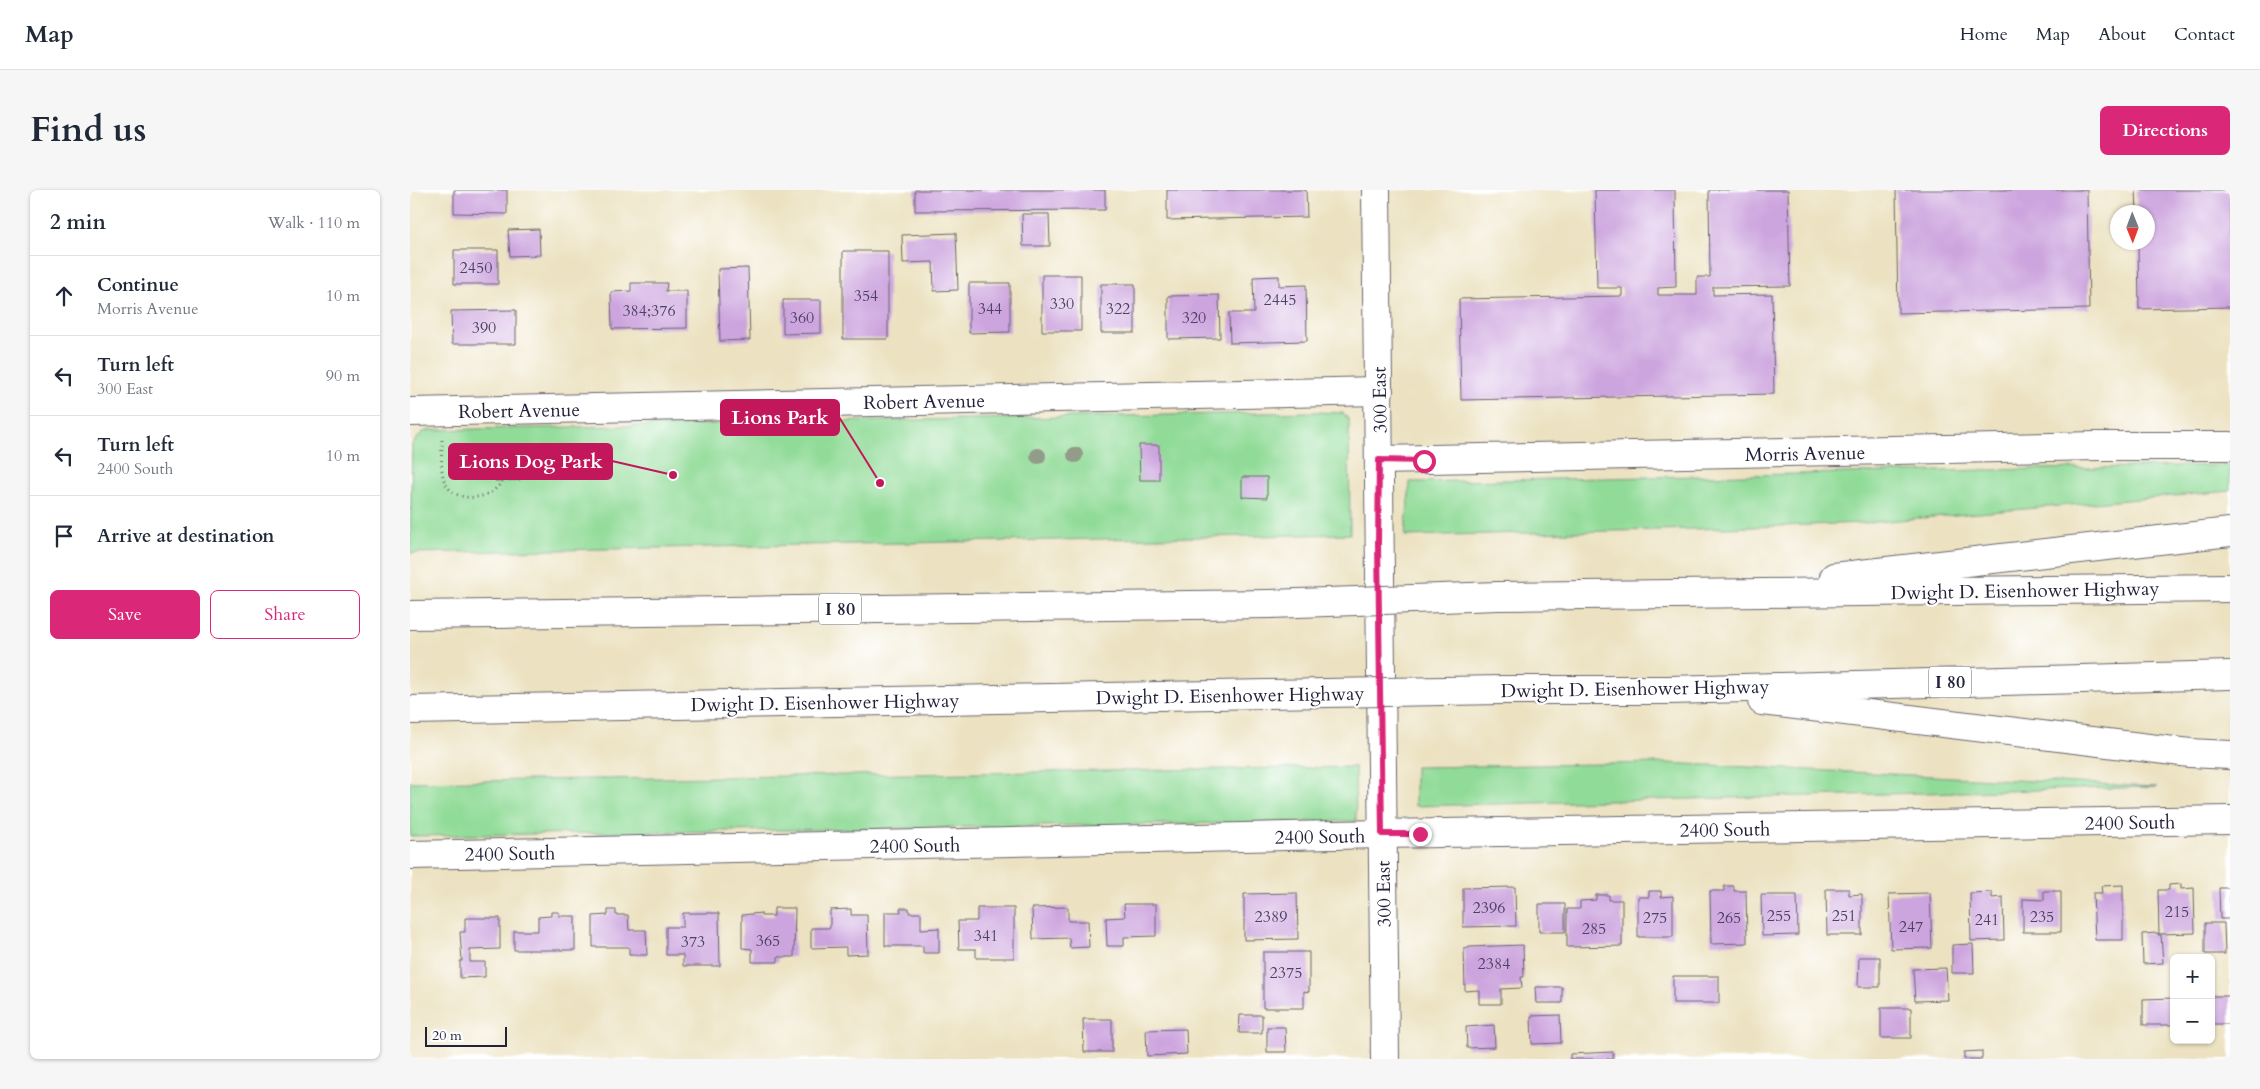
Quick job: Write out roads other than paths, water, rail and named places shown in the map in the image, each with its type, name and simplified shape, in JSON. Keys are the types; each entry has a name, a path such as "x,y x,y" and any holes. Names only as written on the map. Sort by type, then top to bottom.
{"main road":[{"name":"300 East","path":"1376,190 1379,391 1378,543 1385,1059"},
{"name":"Robert Avenue","path":"410,412 1379,391"},
{"name":"Morris Avenue","path":"1379,460 2098,446 2230,446"},
{"path":"1683,594 2230,532"},
{"name":"Dwight D. Eisenhower Highway","path":"410,615 1270,604 1498,596 2230,588"},
{"name":"Dwight D. Eisenhower Highway","path":"410,710 1502,690 1669,690 2230,675"},
{"path":"1669,690 2190,753 2230,754"},
{"name":"2400 South","path":"410,855 1382,834 2230,820"}],"place":[{"name":"Lions Dog Park","path":"673,475"},
{"name":"Lions Park","path":"880,483"}]}
